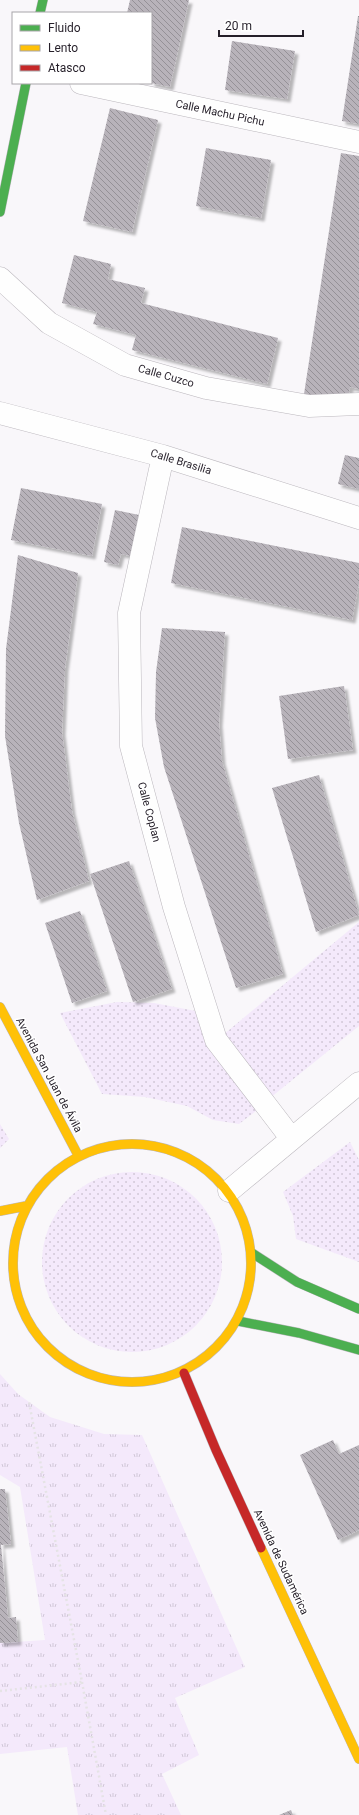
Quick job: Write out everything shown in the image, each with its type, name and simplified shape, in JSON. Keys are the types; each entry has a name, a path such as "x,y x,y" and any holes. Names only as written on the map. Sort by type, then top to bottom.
{"street":[{"path":"40,12 43,0"},
{"path":"0,212 26,84"},
{"name":"Calle Machu Pichu","path":"86,84 359,142"},
{"name":"Calle Cuzco","path":"0,278 49,323 125,365 206,388 308,406 359,404"},
{"name":"Calle Brasilia","path":"0,413 163,456 359,518"},
{"name":"Calle Coplan","path":"163,456 129,613 131,746 174,907 216,1040 290,1138"},
{"name":"Avenida San Juan de Ávila","path":"0,1007 78,1155"},
{"path":"229,1191 290,1138 359,1084"},
{"path":"123,1143 164,1147 200,1164 229,1191 245,1221 252,1253 250,1288 238,1321 217,1348 202,1362 184,1373 149,1381 106,1379 67,1362 41,1340 25,1315 17,1296 11,1257 16,1230 26,1206 58,1170 78,1155 100,1146 123,1143"},
{"path":"0,1211 26,1206"},
{"path":"252,1253 297,1282 359,1309"},
{"path":"6,1287 17,1296"},
{"path":"238,1321 281,1328 325,1338 359,1350"},
{"name":"Avenida de Sudamérica","path":"184,1373 216,1450 359,1759"}],"path":[{"path":"29,1402 106,1815"},
{"path":"0,1691 82,1682"}],"green space":[{"path":"359,922 359,1026 270,1098 223,1035"},
{"path":"117,1002 154,1003 201,1012 260,1108 239,1124 213,1120 187,1106 145,1097 102,1094 60,1013"},
{"path":"0,1124 9,1139 0,1148"},
{"path":"350,1142 359,1160 359,1262 296,1239 293,1216 283,1192"},
{"path":"123,1172 141,1172 166,1179 182,1187 196,1198 207,1212 215,1228 222,1253 222,1271 215,1296 207,1312 196,1326 182,1337 158,1348 141,1352 123,1352 106,1348 82,1337 62,1319 57,1312 46,1288 42,1271 42,1253 46,1236 57,1212 75,1192 82,1187 106,1176"},
{"path":"0,1374 18,1394 50,1417 104,1434 142,1435 245,1667 175,1698 199,1755 162,1774 181,1815 78,1815 67,1747 0,1754 0,1643 45,1640 20,1487 0,1475"}],"building":[{"path":"130,0 189,0 170,87 152,83 152,12 127,12"},
{"path":"359,16 359,124 342,121"},
{"path":"232,41 295,51 287,99 225,90"},
{"path":"110,108 158,120 132,232 83,221"},
{"path":"206,148 271,160 261,218 196,206"},
{"path":"341,153 359,156 359,389 350,387 348,401 304,394"},
{"path":"74,255 111,264 108,279 145,288 141,303 278,338 267,384 132,350 136,335 93,324 97,312 62,303"},
{"path":"345,455 359,458 359,489 338,484"},
{"path":"21,488 102,504 92,556 11,540"},
{"path":"115,510 144,516 135,557 121,554 118,565 104,562"},
{"path":"182,527 359,563 359,583 352,620 171,583"},
{"path":"18,555 78,573 65,668 62,732 72,811 89,881 37,900 19,823 5,736 6,649"},
{"path":"162,628 225,632 219,723 222,761 283,974 236,988 164,767 155,718 156,672"},
{"path":"344,686 353,750 288,759 279,696"},
{"path":"319,775 359,915 316,932 272,788"},
{"path":"129,861 172,989 133,1002 90,874"},
{"path":"80,911 107,991 72,1003 45,923"},
{"path":"333,1440 339,1454 359,1445 359,1530 338,1540 300,1455"},
{"path":"0,1489 5,1489 11,1544 1,1545 8,1618 16,1617 18,1642 0,1643"},
{"path":"291,1810 293,1815 279,1815"}],"traffic: fast":[{"path":"40,12 43,0"},
{"path":"0,212 26,84"},
{"path":"252,1253 297,1282 359,1309"},
{"path":"238,1321 299,1333 359,1350"}],"traffic: slow":[{"path":"0,1007 78,1155"},
{"path":"120,1144 144,1144 167,1149 188,1158 208,1171 224,1187 237,1207 246,1228 251,1251 251,1263 249,1286 242,1309 224,1339 208,1355 188,1368 167,1377 144,1382 120,1382 97,1377 76,1368 56,1355 40,1339 27,1319 18,1298 13,1275 13,1251 18,1228 27,1207 40,1187 56,1171 76,1158 97,1149 120,1144"},
{"path":"0,1211 26,1206"},
{"path":"261,1548 359,1759"}],"traffic: jam":[{"path":"184,1373 216,1450 261,1548"}]}
